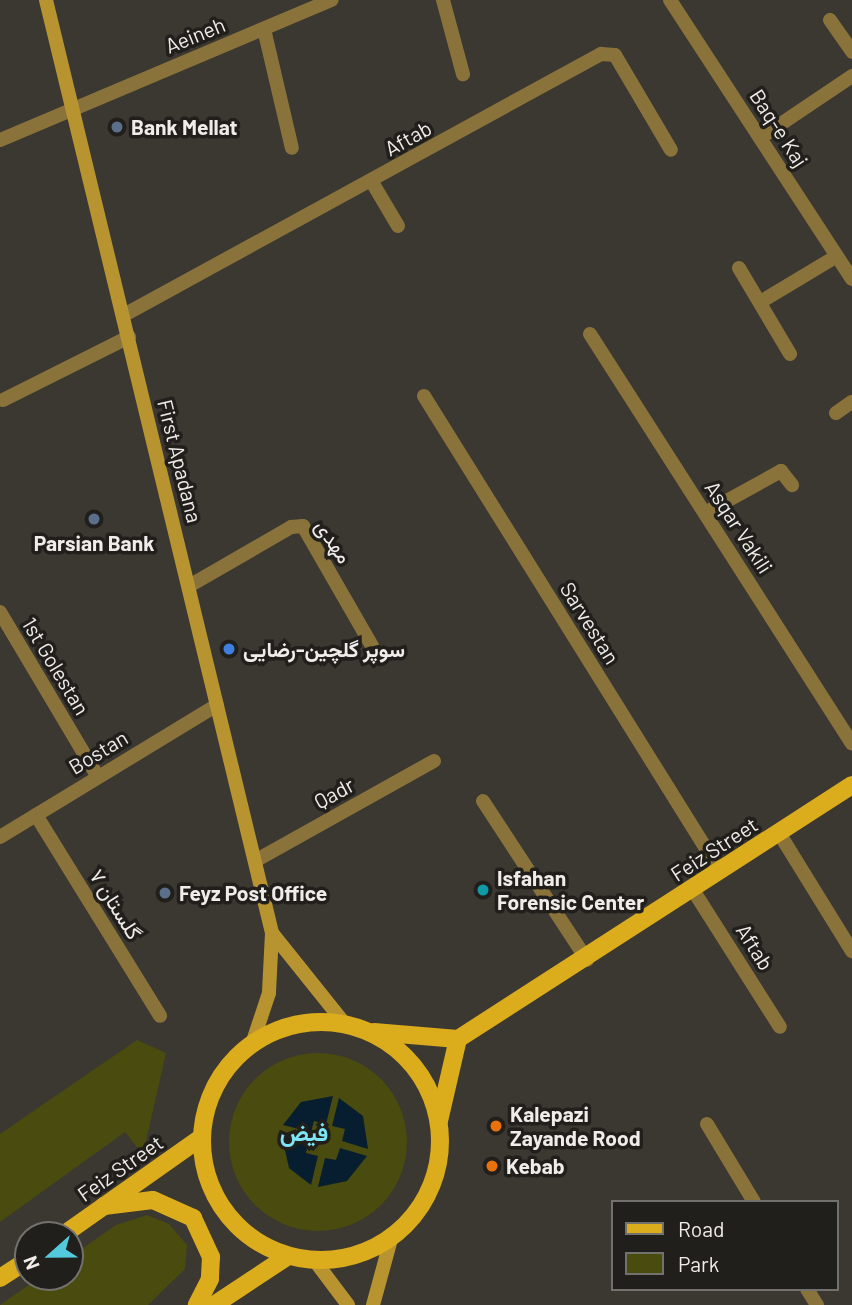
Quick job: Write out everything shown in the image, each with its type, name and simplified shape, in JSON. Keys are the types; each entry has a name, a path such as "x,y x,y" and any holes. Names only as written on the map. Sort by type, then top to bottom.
{"main road":[{"name":"First Apadana","path":"46,0 272,933"},
{"name":"Feiz Street","path":"458,1039 587,960 852,785"},
{"path":"272,933 345,1024"},
{"path":"252,1044 269,993 272,933"},
{"path":"373,1305 391,1239 431,1186 439,1121 458,1039 369,1032 345,1024 297,1024 252,1044 222,1075 202,1137 212,1189 225,1212 264,1246 288,1256 315,1261 368,1252 391,1239"},
{"path":"369,1032 415,1068 439,1121"},
{"name":"Feiz Street","path":"83,1221 202,1137"},
{"path":"104,1206 153,1200 192,1218 211,1257 210,1279 197,1305"},
{"path":"214,1305 288,1256"},
{"path":"315,1261 348,1305"}],"street":[{"name":"Aeineh","path":"0,140 332,0"},
{"path":"443,0 463,74"},
{"name":"Baq-e Kaj","path":"670,0 852,279"},
{"path":"830,20 852,52"},
{"path":"264,29 292,148"},
{"name":"Aftab","path":"124,315 608,53 671,150"},
{"path":"760,138 852,76"},
{"path":"372,182 398,226"},
{"path":"762,301 837,256"},
{"path":"739,268 762,301 790,354"},
{"name":"Asqar Vakili","path":"590,334 852,743"},
{"path":"4,400 129,337"},
{"name":"Sarvestan","path":"424,396 720,871"},
{"path":"836,413 852,402"},
{"path":"705,513 781,471 792,485"},
{"name":"مهدی","path":"189,586 291,527 303,527 376,653"},
{"name":"1st Golestan","path":"0,612 98,777"},
{"name":"Bostan","path":"0,836 217,705"},
{"name":"Qadr","path":"255,861 434,761"},
{"path":"483,801 587,960"},
{"name":"گلستان ۷","path":"36,815 160,1016"},
{"path":"779,833 852,951"},
{"name":"Aftab","path":"694,890 780,1027"},
{"path":"706,1124 753,1200"}],"green space":[{"path":"137,1040 166,1053 143,1155 125,1132 0,1222 0,1134"},
{"path":"318,1053 352,1059 381,1079 401,1108 407,1142 401,1176 381,1205 352,1225 318,1231 284,1225 255,1205 235,1176 229,1142 235,1108 255,1079 284,1059"},
{"path":"147,1215 169,1224 187,1245 185,1269 148,1305 0,1305 20,1291 84,1291 84,1247 116,1225"}],"water":[{"path":"333,1096 326,1124 314,1121 311,1132 283,1125 301,1102"},
{"path":"339,1098 363,1116 368,1149 342,1141 345,1129 332,1126"},
{"path":"281,1132 309,1139 306,1153 318,1156 311,1185 289,1168"},
{"path":"340,1148 367,1156 347,1181 318,1187 325,1158 336,1160"}],"place":[{"name":"Bank Mellat","path":"117,127"},
{"name":"Parsian Bank","path":"94,519"},
{"name":"سوپر گلچین-رضایی","path":"229,649"},
{"name":"Isfahan Forensic Center","path":"483,890"},
{"name":"Feyz Post Office","path":"165,893"},
{"name":"Kalepazi Zayande Rood","path":"496,1126"},
{"name":"Kebab","path":"492,1166"}],"district":[{"name":"فیض","path":"304,1132"}]}
